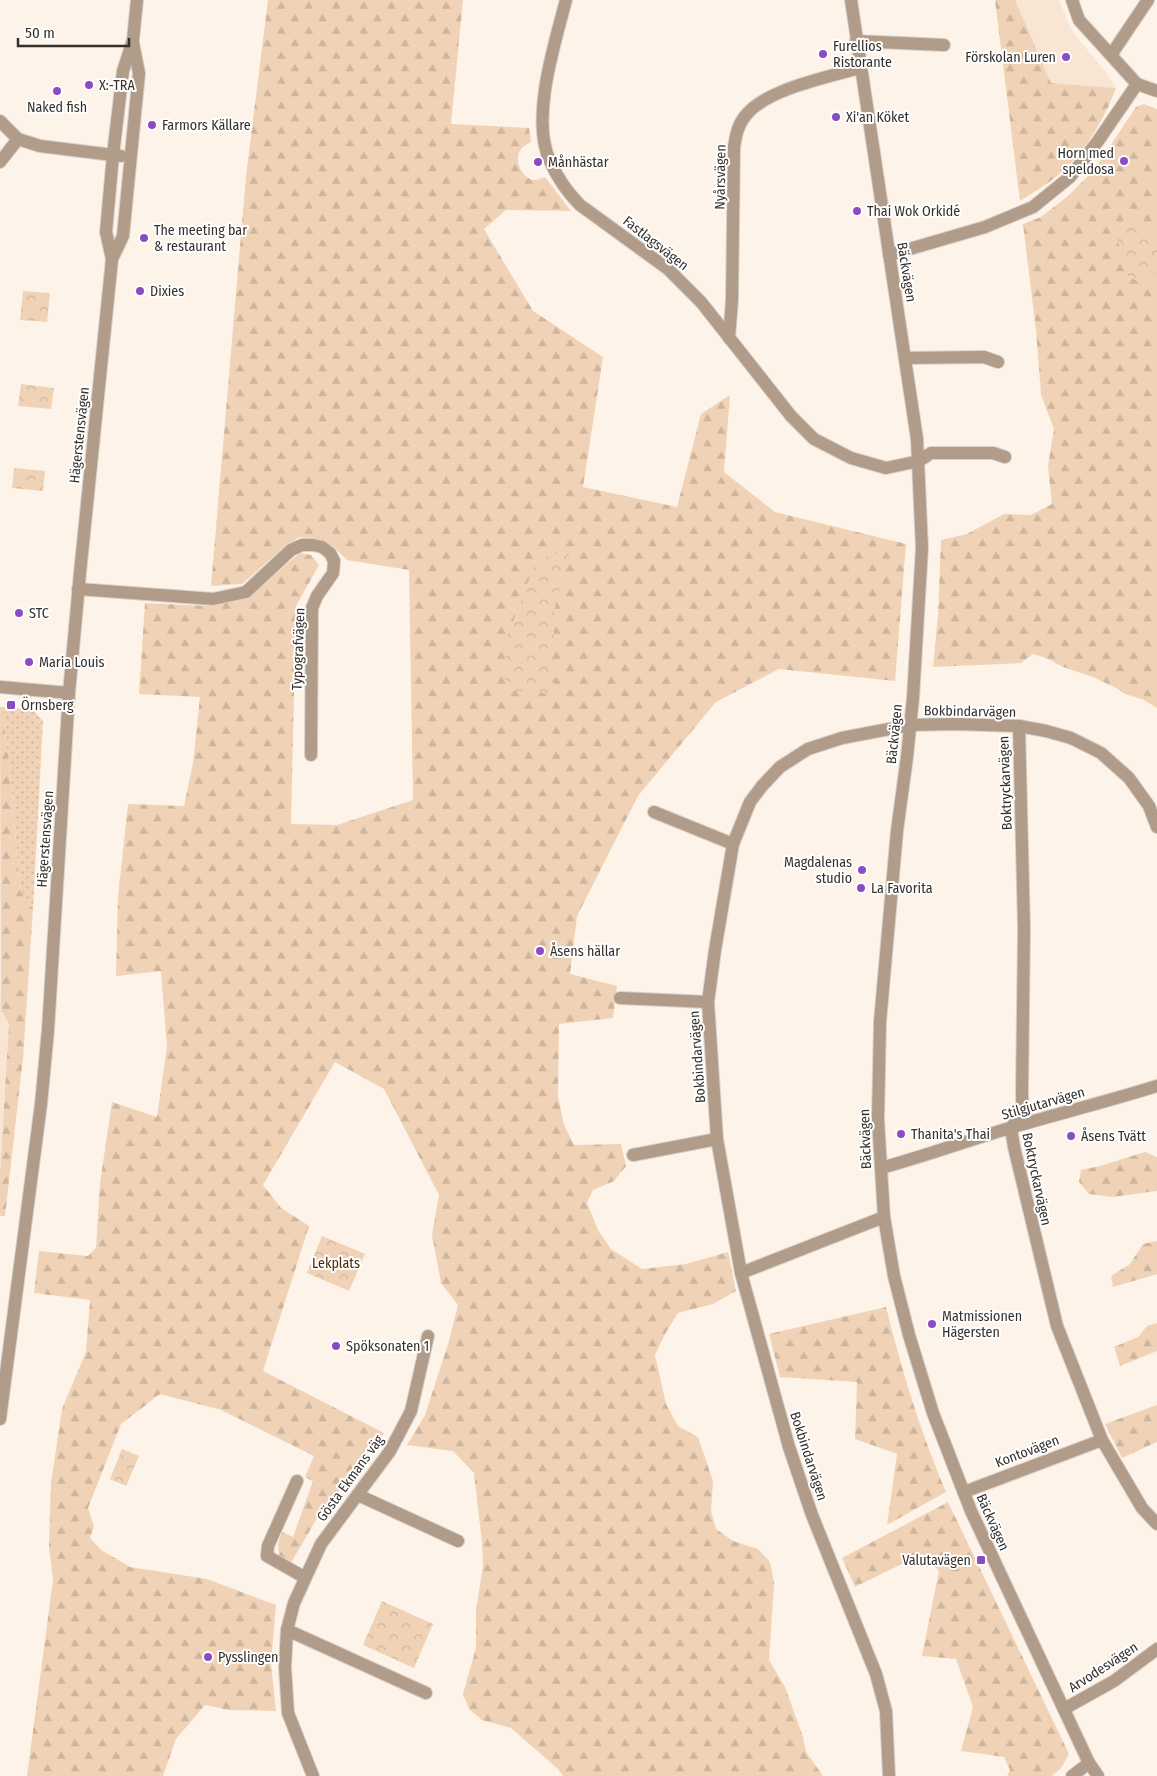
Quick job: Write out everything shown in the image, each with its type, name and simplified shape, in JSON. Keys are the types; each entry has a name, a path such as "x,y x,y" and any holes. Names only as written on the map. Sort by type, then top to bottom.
{"street":[{"name":"Hägerstensvägen","path":"0,1419 48,1030 69,693 112,259 106,232 123,70 133,40 137,0"},
{"name":"Fastlagsvägen","path":"566,0 546,80 543,134 549,160 570,195 580,205 668,269 701,302 791,416 814,439 851,458 886,468 919,461"},
{"name":"Bäckvägen","path":"850,0 906,358 919,461 922,548 910,725 897,831 880,1022 878,1119 884,1217 894,1276 909,1335 933,1413 964,1492 1089,1763 1098,1776"},
{"path":"1072,0 1079,20 1137,84 1157,91"},
{"path":"1111,55 1148,0"},
{"name":"Hägerstensvägen","path":"112,259 123,236 139,73 133,40"},
{"path":"856,41 944,45"},
{"name":"Nyårsvägen","path":"729,338 732,300 734,147 737,131 745,115 758,103 781,92 860,68"},
{"path":"890,255 985,227 1033,208 1070,177 1098,142 1137,84"},
{"path":"0,120 18,139 40,146 130,157"},
{"path":"0,162 18,139"},
{"path":"906,358 984,357 998,362"},
{"path":"919,461 931,453 992,453 1005,457"},
{"name":"Typografvägen","path":"78,589 213,599 246,592 291,550 302,545 322,547 330,553 334,561 333,572 317,596 312,608 311,755"},
{"path":"0,687 69,693"},
{"name":"Bokbindarvägen","path":"889,1776 886,1711 876,1674 812,1515 789,1447 741,1274 717,1139 708,1002 733,844 750,802 762,786 780,768 808,749 842,738 910,725 1019,726 1046,730 1071,738 1101,753 1129,778 1148,806 1157,827"},
{"name":"Boktryckarvägen","path":"1019,726 1024,928 1023,1107 1011,1128 1025,1197 1057,1326 1102,1440 1142,1508 1157,1524"},
{"path":"654,812 733,844"},
{"name":"Bokbindarvägen","path":"620,998 708,1002"},
{"name":"Stilgjutarvägen","path":"881,1168 1157,1086"},
{"path":"633,1155 717,1139"},
{"path":"741,1274 884,1217"},
{"name":"Gösta Ekmans väg","path":"313,1776 288,1713 285,1667 287,1630 294,1602 321,1544 390,1451 411,1411 428,1336"},
{"name":"Kontovägen","path":"964,1492 1102,1440"},
{"path":"297,1481 268,1546 267,1556 304,1577"},
{"path":"358,1495 458,1541"},
{"path":"287,1630 426,1693"},
{"name":"Arvodesvägen","path":"1064,1709 1114,1681 1157,1648"},
{"path":"1072,1776 1089,1763"}],"shaded area":[{"name":"Förskolan Luren","path":"1014,0 1059,0 1070,27 1106,72 1116,88 1051,83"},
{"path":"0,963 1,1010 9,1024 0,1173"}],"green space":[{"path":"268,0 463,0 451,124 529,128 531,142 522,148 519,154 520,169 523,174 532,179 537,180 545,177 571,211 506,210 484,229 533,311 603,357 583,487 677,507 701,414 730,395 724,472 775,512 906,544 895,681 779,669 716,702 638,796 577,916 570,974 617,986 613,1018 559,1024 558,1096 564,1125 574,1145 621,1144 626,1166 614,1181 593,1190 587,1203 598,1230 611,1249 642,1269 686,1264 728,1252 736,1291 713,1304 678,1313 655,1355 666,1404 678,1426 698,1437 713,1481 711,1511 716,1529 733,1541 758,1549 770,1562 774,1583 769,1660 785,1687 803,1737 806,1752 823,1776 563,1776 558,1769 511,1728 482,1720 469,1709 463,1694 476,1648 476,1610 483,1566 474,1473 453,1451 407,1445 425,1415 449,1341 458,1305 441,1283 432,1235 439,1195 384,1089 335,1062 263,1185 281,1208 309,1226 263,1371 384,1433 316,1520 291,1563 279,1556 278,1544 282,1532 293,1537 313,1481 305,1477 314,1456 221,1410 160,1394 121,1424 88,1508 94,1527 90,1538 101,1550 130,1567 207,1579 276,1605 271,1664 276,1711 229,1710 205,1705 176,1739 163,1776 27,1776 53,1580 49,1547 51,1483 62,1409 86,1352 90,1300 34,1293 39,1251 88,1256 96,1248 100,1183 112,1102 157,1117 167,1047 161,971 116,976 118,897 128,804 184,806 193,763 200,697 139,694 145,603 209,606 247,597 300,553 311,555 319,565 296,606 291,824 337,825 413,800 409,570 347,560 333,546 317,539 299,537 282,549 242,584 211,586 246,176"},
{"path":"995,0 1015,0 1051,83 1116,88 1100,122 1079,154 1057,176 1020,201"},
{"path":"1144,104 1157,109 1157,708 1144,700 1125,694 1093,677 1033,654 1021,663 933,667 938,615 941,540 967,534 1004,514 1031,515 1052,504 1048,466 1054,429 1041,395 1036,330 1023,224 1041,217 1068,196 1094,170 1136,107"},
{"path":"1133,211 1157,250 1157,273 1139,282 1128,276 1117,238 1118,225"},
{"path":"23,291 50,293 47,322 20,320"},
{"path":"21,384 54,388 51,409 18,406"},
{"path":"14,468 45,471 43,491 12,488"},
{"path":"571,547 554,611 554,694 505,690 507,637 536,561"},
{"path":"0,707 2,707 10,771 20,891 33,908 23,1058 5,1216 0,1216 0,1173 9,1024 1,1010"},
{"path":"2,707 33,710 43,721 33,908 20,891 10,771"},
{"path":"1145,1152 1157,1157 1157,1191 1112,1197 1089,1194 1079,1182 1081,1170"},
{"name":"Lekplats","path":"322,1236 365,1254 349,1291 307,1273"},
{"path":"1157,1241 1157,1274 1113,1287 1111,1276 1130,1264 1143,1244"},
{"path":"886,1307 912,1401 946,1492 887,1525 897,1454 855,1439 857,1382 780,1377 769,1334"},
{"path":"1157,1323 1157,1351 1120,1366 1114,1347 1138,1337 1147,1326"},
{"path":"1157,1405 1157,1442 1122,1458 1105,1424"},
{"path":"122,1449 139,1456 126,1486 110,1479"},
{"path":"948,1502 1069,1754 1061,1768 1052,1776 1007,1776 1010,1770 1004,1757 961,1751 973,1707 956,1659 922,1656 939,1571 922,1554 855,1587 842,1558"},
{"path":"382,1601 433,1624 414,1668 363,1645"}],"place":[{"name":"Furellios Ristorante","path":"823,54"},
{"name":"Förskolan Luren","path":"1066,57"},
{"name":"X:-TRA","path":"89,85"},
{"name":"Naked fish","path":"57,91"},
{"name":"Xi'an Köket","path":"836,117"},
{"name":"Farmors Källare","path":"152,125"},
{"name":"Horn med speldosa","path":"1124,161"},
{"name":"Månhästar","path":"538,162"},
{"name":"Thai Wok Orkidé","path":"857,211"},
{"name":"The meeting bar & restaurant","path":"144,238"},
{"name":"Dixies","path":"140,291"},
{"name":"STC","path":"19,613"},
{"name":"Maria Louis","path":"29,662"},
{"name":"Örnsberg","path":"11,705"},
{"name":"Magdalenas studio","path":"862,870"},
{"name":"La Favorita","path":"861,888"},
{"name":"Åsens hällar","path":"540,951"},
{"name":"Thanita's Thai","path":"901,1134"},
{"name":"Åsens Tvätt","path":"1071,1136"},
{"name":"Matmissionen Hägersten","path":"932,1324"},
{"name":"Spöksonaten 1","path":"336,1346"},
{"name":"Valutavägen","path":"981,1560"},
{"name":"Pysslingen","path":"208,1657"}]}
